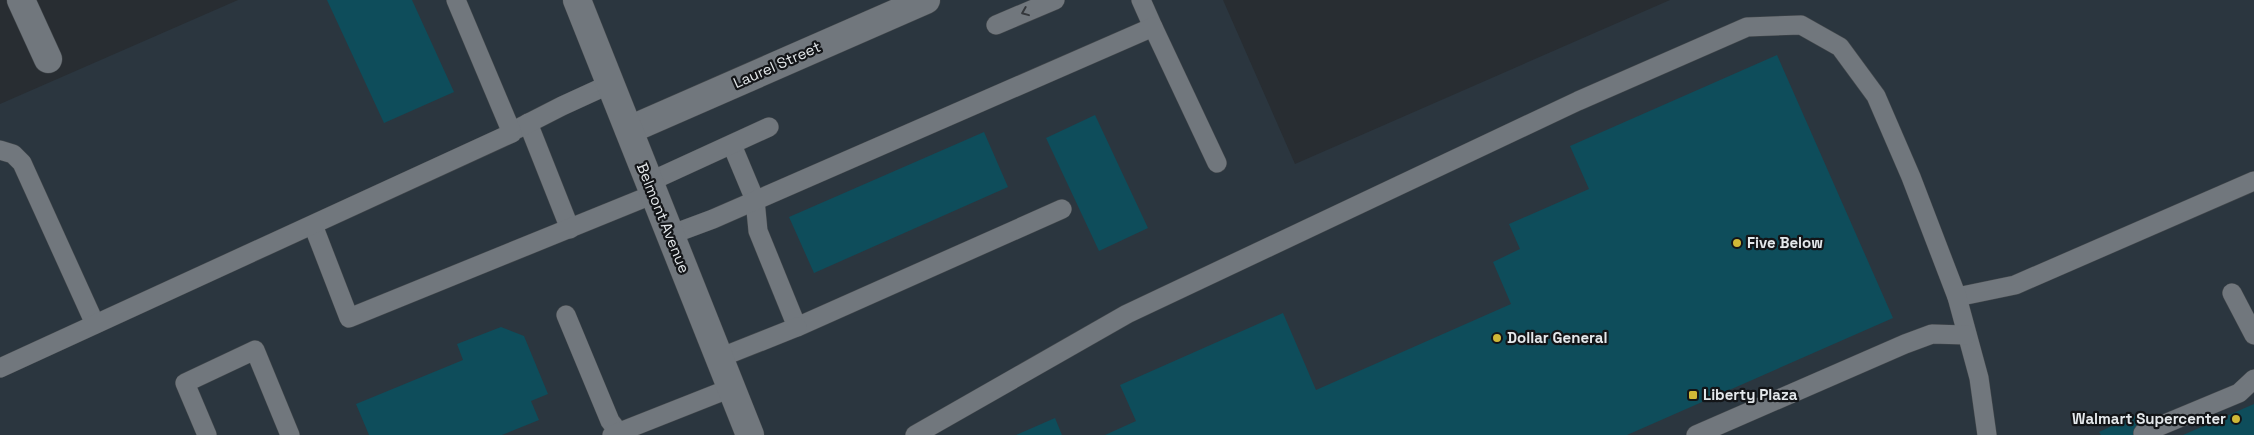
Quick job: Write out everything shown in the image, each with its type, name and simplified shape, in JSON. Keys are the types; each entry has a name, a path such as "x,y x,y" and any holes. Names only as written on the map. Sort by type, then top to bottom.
{"main road":[{"path":"21,0 48,59"},
{"name":"Belmont Avenue","path":"577,0 750,435"},
{"name":"Laurel Street","path":"629,130 926,0"}],"lane":[{"path":"456,0 512,132"},
{"path":"996,25 1055,0"},
{"path":"1141,0 1216,164"},
{"path":"918,434 1127,314 1578,101 1747,27 1801,25 1840,47 1876,96 1911,176 1958,297 1966,335 1979,378 1987,435"},
{"path":"670,235 756,200 1153,27"},
{"path":"0,368 512,132 610,84"},
{"path":"528,123 570,229"},
{"path":"313,224 349,318 570,229 732,145 769,128"},
{"path":"732,145 756,200 758,231 797,327"},
{"path":"0,150 13,154 22,163 95,324"},
{"path":"1958,297 2015,284 2254,181"},
{"path":"719,358 797,327 1062,209"},
{"path":"2232,293 2254,335"},
{"path":"566,315 617,434 731,388"},
{"path":"1696,435 1932,334 1966,335"},
{"path":"207,435 185,383 255,350 290,435"},
{"path":"2144,433 2239,393 2254,379"}],"shaded area":[{"path":"238,0 1223,0 1295,164 1670,0 2254,0 2254,435 0,435 0,104"}],"building":[{"path":"327,0 412,0 454,92 384,123"},
{"path":"1777,55 1893,318 1627,435 1105,435 1136,421 1120,385 1283,313 1316,390 1511,304 1493,262 1520,249 1509,224 1589,189 1570,146"},
{"path":"1095,115 1148,228 1099,251 1046,138"},
{"path":"984,132 1008,187 814,273 789,217"},
{"path":"501,327 524,336 548,394 531,401 539,420 502,435 369,435 356,404 463,360 457,344"},
{"name":"Walmart Supercenter","path":"2254,404 2254,435 2183,435"},
{"path":"2136,415 2144,435 2101,435 2099,432"},
{"path":"1055,418 1062,435 1016,435"}],"place":[{"name":"Five Below","path":"1737,243"},
{"name":"Dollar General","path":"1497,338"},
{"name":"Liberty Plaza","path":"1693,395"},
{"name":"Walmart Supercenter","path":"2236,419"}]}
